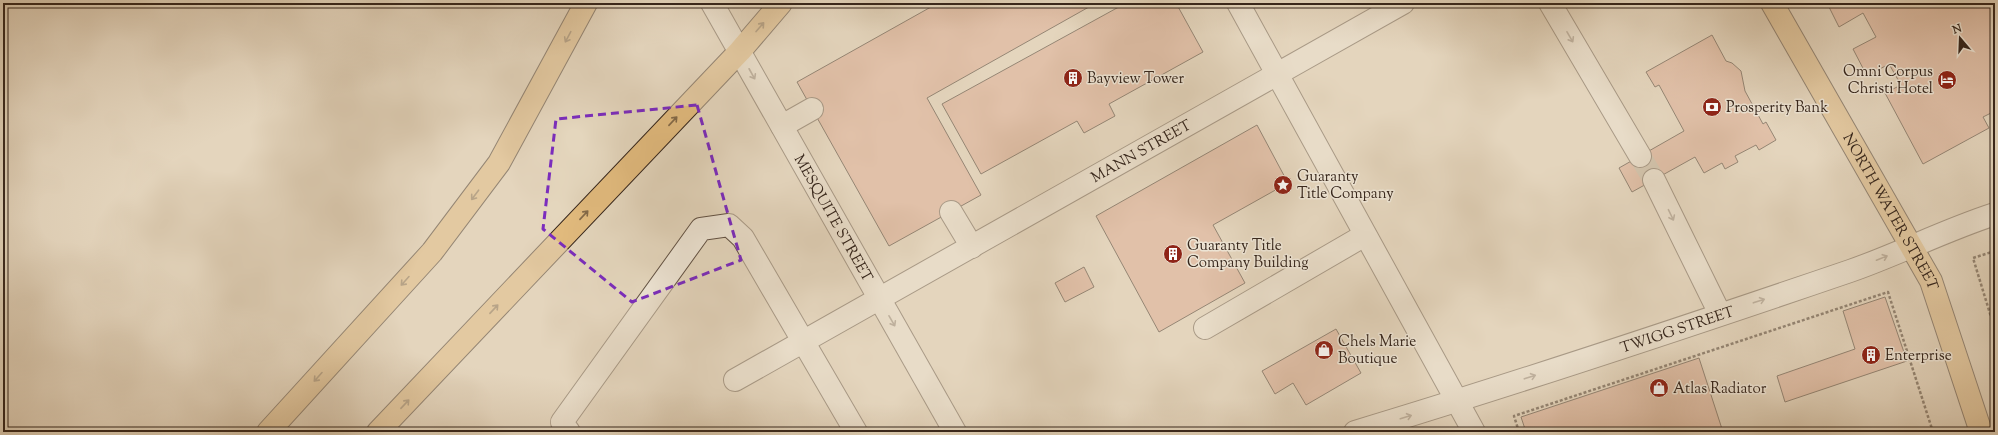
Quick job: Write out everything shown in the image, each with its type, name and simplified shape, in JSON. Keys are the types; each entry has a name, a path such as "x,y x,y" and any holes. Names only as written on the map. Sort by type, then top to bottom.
{"main road":[{"path":"268,432 432,252 498,163 586,3"},
{"path":"378,432 740,51 781,3"},
{"name":"NORTH WATER STREET","path":"1772,3 1931,281 1981,432"}],"street":[{"name":"MESQUITE STREET","path":"712,3 955,432"},
{"path":"1238,3 1474,432"},
{"name":"MANN STREET","path":"735,380 880,300 1403,3"},
{"path":"1550,3 1640,156"},
{"path":"782,126 812,109"},
{"path":"1654,180 1720,314"},
{"path":"951,212 972,247"},
{"name":"TWIGG STREET","path":"1355,432 1457,401 1851,270 1961,225 1995,214"},
{"path":"568,432 562,422 701,228 729,225 743,238 856,432"},
{"path":"1205,328 1366,235"}],"path":[{"path":"1995,251 1973,258 1995,330"},
{"path":"1520,432 1514,416 1888,292 1933,432"}],"highlighted area":[{"path":"697,105 741,260 632,302 543,229 556,119"}],"building":[{"path":"938,3 1096,3 927,98 981,195 889,246 797,82"},
{"name":"Bayview Tower","path":"1126,3 1176,3 1203,52 1109,104 1115,116 1084,133 1077,121 981,174 942,104"},
{"name":"Omni Corpus Christi Hotel","path":"1827,3 1995,3 1995,111 1983,117 1989,128 1923,164 1885,93 1901,85 1889,64 1867,76 1853,49 1876,37 1863,13 1839,27"},
{"name":"Prosperity Bank","path":"1712,35 1726,61 1732,63 1741,71 1745,91 1763,124 1766,122 1776,140 1759,150 1756,145 1735,156 1738,162 1725,169 1722,163 1704,173 1695,157 1632,192 1619,168 1684,131 1659,85 1655,87 1646,72"},
{"name":"Guaranty Title Company Building","path":"1257,125 1288,183 1213,225 1245,283 1159,332 1096,216"},
{"path":"1084,267 1094,287 1065,302 1055,283"},
{"name":"Enterprise","path":"1885,297 1907,361 1785,402 1777,376 1855,349 1843,311"},
{"name":"Chels Marie Boutique","path":"1336,329 1361,373 1306,405 1293,383 1275,394 1262,371"},
{"name":"Atlas Radiator","path":"1699,358 1723,432 1526,432 1521,417"}],"tunnel":[{"path":"1640,156 1654,180"}],"place":[{"name":"Bayview Tower","path":"1073,78"},
{"name":"Omni Corpus Christi Hotel","path":"1947,80"},
{"name":"Prosperity Bank","path":"1712,107"},
{"name":"Guaranty Title Company","path":"1283,185"},
{"name":"Guaranty Title Company Building","path":"1173,254"},
{"name":"Chels Marie Boutique","path":"1324,350"},
{"name":"Enterprise","path":"1871,355"},
{"name":"Atlas Radiator","path":"1659,388"}]}
